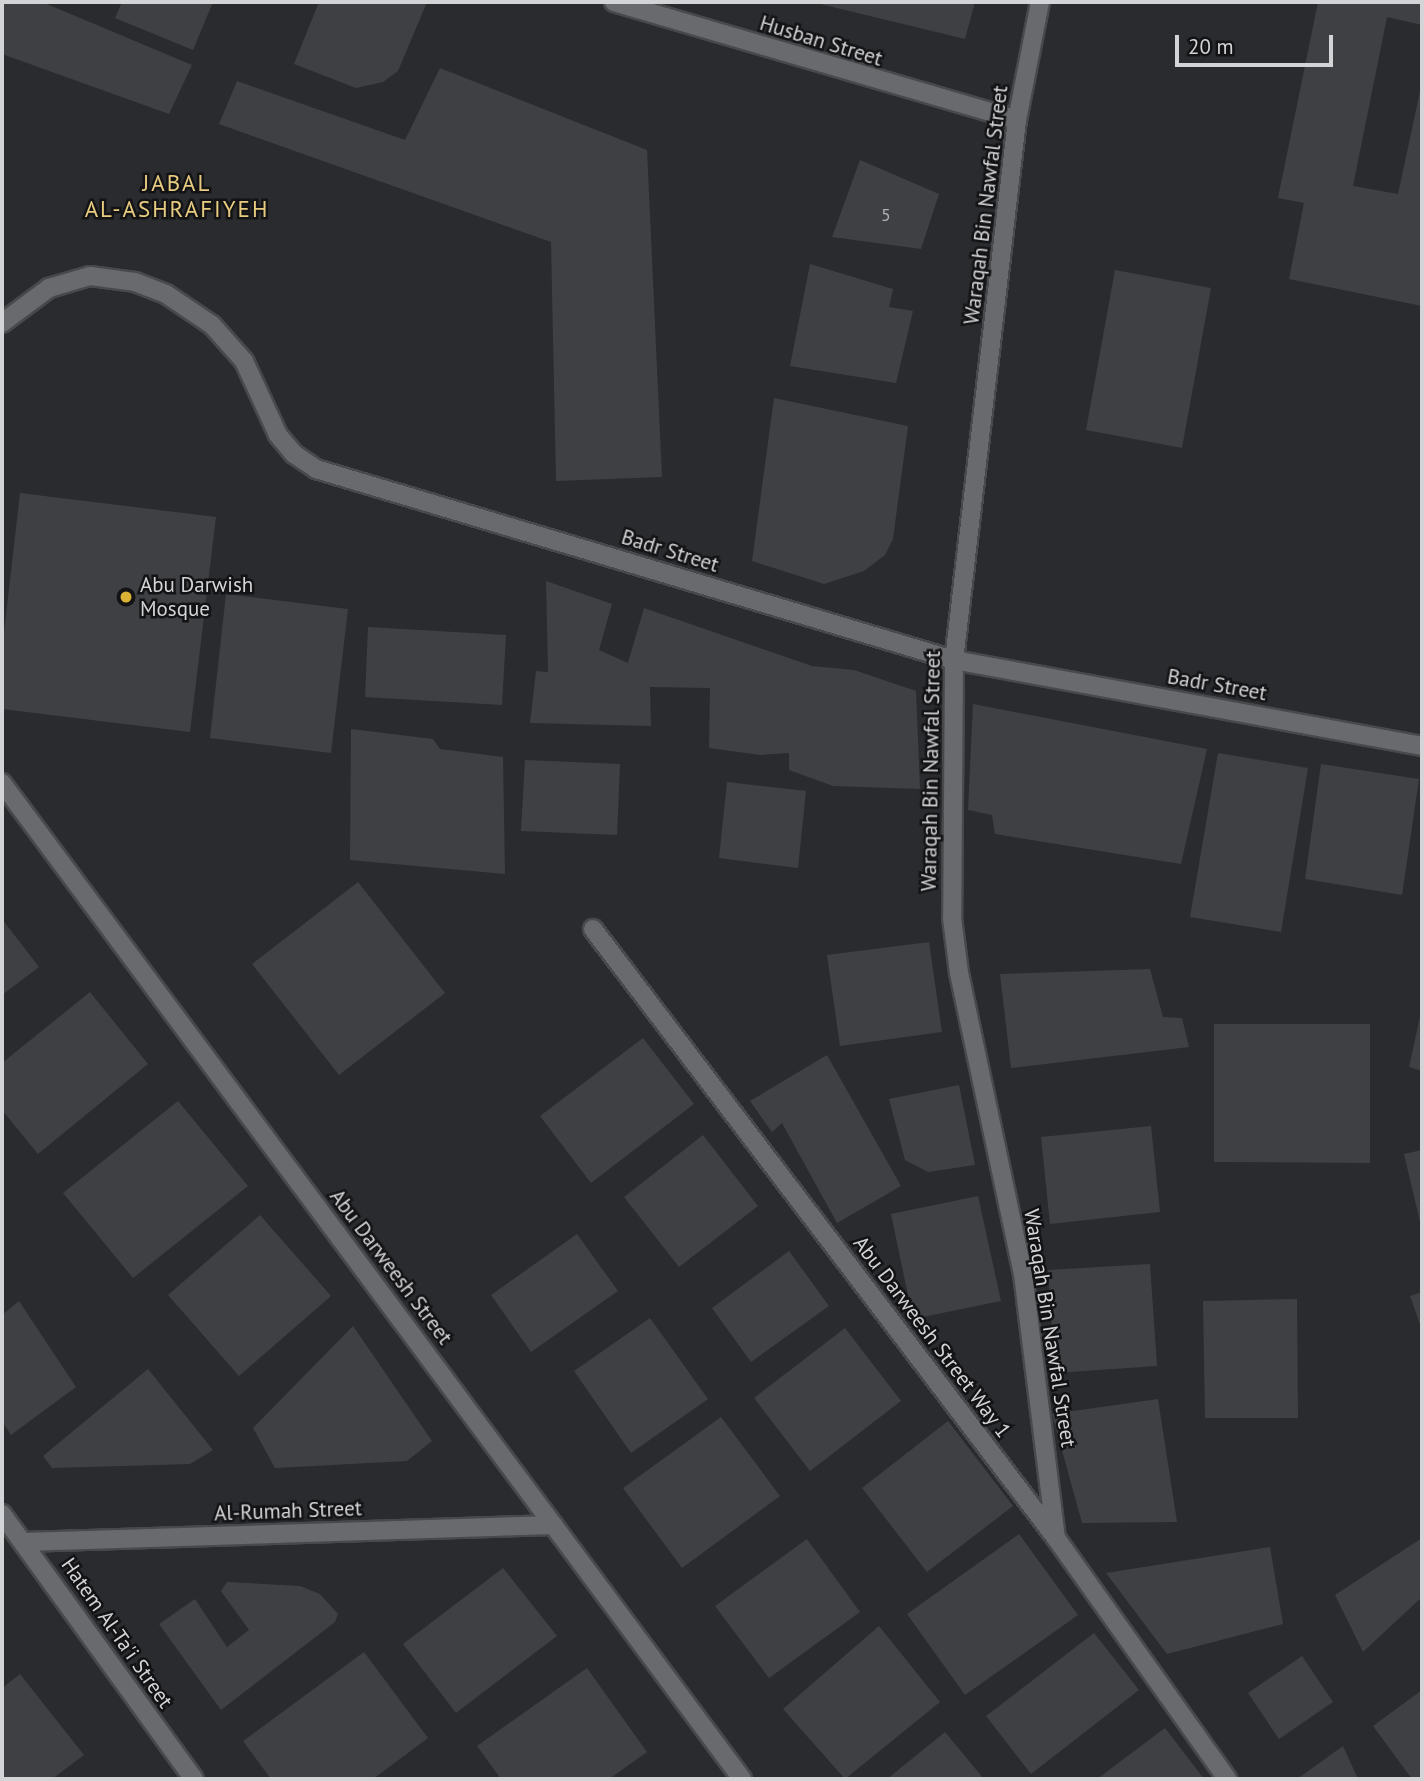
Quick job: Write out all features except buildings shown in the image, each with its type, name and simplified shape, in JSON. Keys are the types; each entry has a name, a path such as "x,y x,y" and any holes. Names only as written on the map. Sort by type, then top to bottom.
{"street":[{"name":"Husban Street","path":"614,2 1017,120"},
{"name":"Waraqah Bin Nawfal Street","path":"1040,2 1017,120 954,660 954,932 1023,1274 1056,1538"},
{"name":"Badr Street","path":"2,323 49,288 90,276 135,282 166,294 212,325 244,361 278,435 295,454 316,469 954,660 1422,746"},
{"name":"Abu Darweesh Street","path":"2,783 742,1779"},
{"name":"Abu Darweesh Street Way 1","path":"593,929 1056,1538 1227,1779"},
{"name":"Hatem Al-Ta'i Street","path":"2,1514 194,1779"},
{"name":"Al-Rumah Street","path":"24,1542 554,1525"}],"place":[{"name":"Abu Darwish Mosque","path":"126,597"}],"district":[{"name":"JABAL AL-ASHRAFIYEH","path":"177,196"}]}
